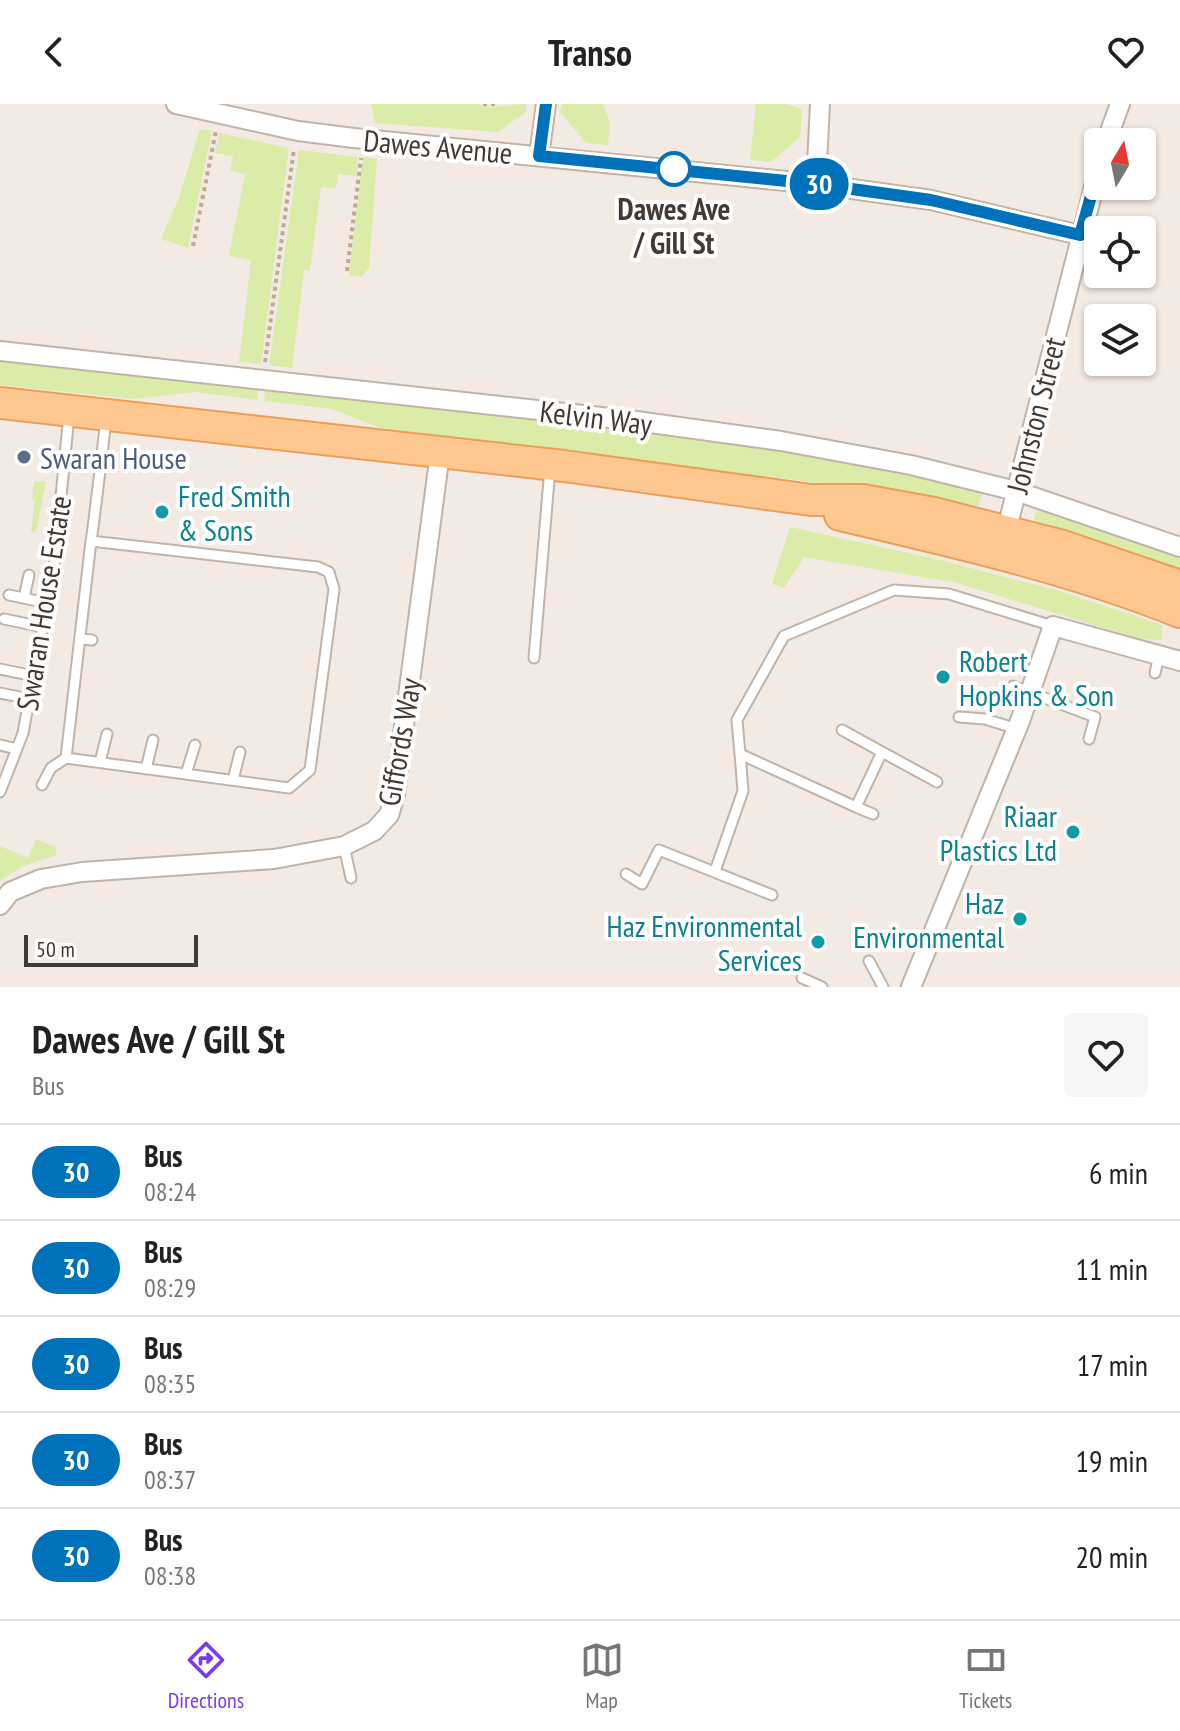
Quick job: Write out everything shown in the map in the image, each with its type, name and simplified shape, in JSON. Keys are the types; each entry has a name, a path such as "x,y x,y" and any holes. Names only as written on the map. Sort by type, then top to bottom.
{"main road":[{"name":"Kelvin Way","path":"0,403 550,464 691,481 811,500 863,500 934,513 1063,546 1180,612"},
{"name":"Kelvin Way","path":"811,500 826,512 1126,579 1180,586"}],"street":[{"name":"Dawes Avenue","path":"176,104 298,131 816,184 931,200 1080,235"},
{"path":"539,156 546,104"},
{"path":"816,184 820,104"},
{"path":"1111,128 1120,104"},
{"name":"Johnston Street","path":"1006,532 1090,200"},
{"name":"Kelvin Way","path":"0,351 629,420 781,441 911,465 1016,491 1180,547"},
{"name":"Giffords Way","path":"0,905 10,892 41,879 82,872 274,859 344,846 374,831 389,815 395,795 440,453"},
{"path":"1126,579 1180,598"},
{"path":"919,979 1006,771 1017,729 1022,690 1053,626 1157,664 1180,661"}],"lane":[{"name":"Swaran House Estate","path":"0,792 4,773 23,733 54,567 69,410"},
{"path":"66,758 106,415"},
{"path":"534,658 550,464"},
{"path":"42,785 51,768 66,758 289,788 310,770 334,589 329,572 318,567 91,541"},
{"path":"24,598 29,575"},
{"path":"715,871 743,791 737,720 784,636 894,590 949,594 1053,626"},
{"path":"9,595 47,603"},
{"path":"4,619 43,627"},
{"path":"80,639 92,640"},
{"path":"0,669 34,676"},
{"path":"1022,690 1095,717 1089,739"},
{"path":"0,693 30,699"},
{"path":"959,717 985,719 1017,729"},
{"path":"842,730 937,782"},
{"path":"100,762 107,734"},
{"path":"146,769 153,740"},
{"path":"0,745 17,749"},
{"path":"186,774 195,745"},
{"path":"233,780 240,752"},
{"path":"856,807 882,752"},
{"path":"740,754 873,814"},
{"path":"344,846 351,878"},
{"path":"626,874 642,884 659,850 772,895"},
{"path":"869,961 883,987"},
{"path":"802,978 822,987"}],"path":[{"path":"483,104 498,104"},
{"path":"193,246 216,127"},
{"path":"264,367 294,143"},
{"path":"347,271 361,152"}],"green space":[{"path":"371,104 478,104 495,107 526,104 526,112 498,132 375,123"},
{"path":"562,104 603,104 610,123 608,145 586,143 560,112"},
{"path":"756,104 786,104 802,109 800,137 771,162 750,160"},
{"path":"200,129 212,131 188,248 161,239 179,198"},
{"path":"219,133 289,148 261,364 239,362 251,260 229,256 245,174 230,171 233,156 215,153"},
{"path":"299,150 358,157 356,176 338,174 336,188 321,187 310,270 304,270 292,368 269,365"},
{"path":"363,157 377,159 369,268 361,277 349,275"},
{"path":"0,360 258,389 257,400 194,392 134,399 0,385"},
{"path":"265,390 736,443 851,462 983,493 978,506 944,499 941,508 813,482 380,428 332,409 264,401"},
{"path":"34,481 46,482 36,532 31,531"},
{"path":"1038,510 1180,555 1180,575 1036,529 1034,516"},
{"path":"790,527 936,559 1056,590 1162,625 1162,640 1140,639 957,583 804,557 784,588 772,584"},
{"path":"36,839 55,847 57,855 23,866 0,881 0,846 28,858"}],"bus line":[{"name":"30","path":"546,104 539,156 816,184 931,200 1080,235 1090,200"}],"place":[{"name":"Dawes Ave / Gill St","path":"674,169"},
{"name":"Swaran House","path":"24,457"},
{"name":"Fred Smith & Sons","path":"162,512"},
{"name":"Robert Hopkins & Son","path":"943,677"},
{"name":"Riaar Plastics Ltd","path":"1073,832"},
{"name":"Haz Environmental","path":"1020,919"},
{"name":"Haz Environmental Services","path":"818,942"}]}
